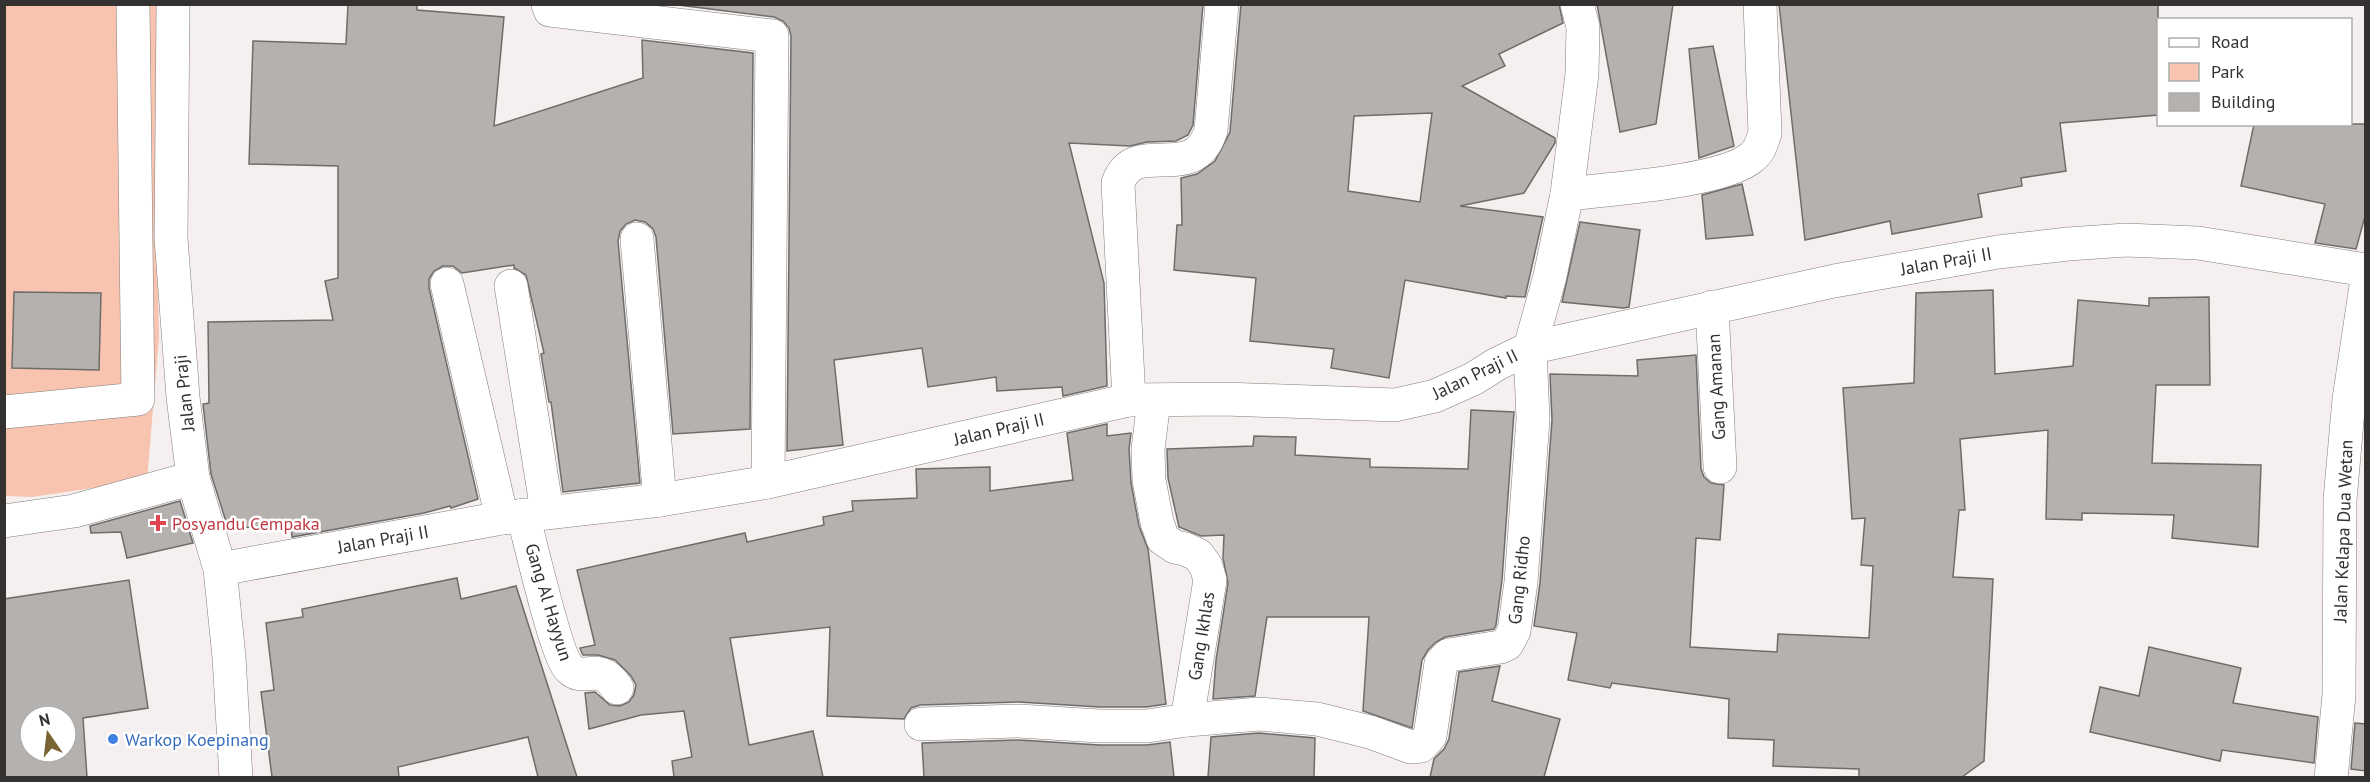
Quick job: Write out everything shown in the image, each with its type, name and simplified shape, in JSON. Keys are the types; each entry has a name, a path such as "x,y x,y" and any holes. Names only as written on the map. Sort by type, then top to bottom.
{"street":[{"path":"4,412 138,399 133,4"},
{"name":"Jalan Praji","path":"173,4 171,238 183,397 193,478 220,569 236,777"},
{"path":"548,4 550,10 772,36 768,482"},
{"name":"Gang Ikhlas","path":"1188,720 1210,580 1206,566 1198,555 1175,547 1163,539 1157,522 1149,470 1118,183 1121,173 1139,162 1180,159 1194,155 1207,143 1211,130 1222,4"},
{"path":"1530,348 1550,276 1567,194 1582,74 1583,27 1577,4"},
{"path":"1567,194 1710,176 1752,158 1761,147 1765,133 1760,4"},
{"path":"637,239 660,500"},
{"name":"Jalan Praji II","path":"220,569 524,515 660,500 768,482 1141,400 1225,399 1395,405 1444,392 1530,348 1834,281 1998,252 2126,240 2198,243 2366,270"},
{"path":"447,284 524,515"},
{"path":"511,286 524,515"},
{"name":"Jalan Kelapa Dua Wetan","path":"2331,777 2339,695 2340,500 2349,399 2366,286"},
{"name":"Gang Amanan","path":"1712,307 1720,467"},
{"name":"Gang Ridho","path":"1188,720 1259,714 1317,719 1370,732 1412,747 1421,746 1430,736 1441,663 1445,658 1449,655 1500,647 1507,644 1514,631 1521,582 1533,419 1530,348"},
{"path":"4,521 74,511 193,478"},
{"name":"Gang Al Hayyun","path":"524,515 557,642 568,667 576,673 602,673 610,677 617,688"},
{"path":"921,724 1019,722 1147,726 1188,720"}],"green space":[{"path":"4,5 164,5 155,149 159,338 147,480 32,497 5,496"}],"building":[{"path":"348,4 417,4 417,10 504,17 494,126 643,78 642,40 753,53 750,429 673,434 656,237 653,229 645,222 635,220 626,224 620,231 618,241 640,483 563,492 551,402 549,402 541,354 544,353 526,275 514,268 514,265 462,273 453,266 443,266 434,271 429,279 429,288 478,499 451,508 450,506 424,513 292,537 291,526 228,528 211,474 203,404 209,403 208,322 333,320 325,281 338,278 338,166 249,164 253,41 346,44"},
{"path":"670,4 1203,4 1193,125 1188,135 1176,141 1147,142 1130,146 1069,143 1104,283 1107,386 1063,396 1062,387 997,391 996,377 928,387 922,348 834,360 843,445 787,451 791,36 789,28 783,21 774,17"},
{"path":"1241,4 1559,4 1563,23 1499,54 1505,66 1462,86 1555,138 1555,143 1524,193 1460,206 1543,217 1525,297 1506,296 1506,298 1405,280 1389,378 1331,368 1334,349 1250,341 1256,278 1174,270 1177,225 1182,225 1181,178 1197,174 1215,161 1230,132","holes":["1432,113 1420,202 1348,191 1354,116"]},
{"path":"1597,4 1673,4 1656,124 1620,132"},
{"path":"1779,4 2158,4 2157,115 2060,123 2066,171 2021,178 2022,186 1978,194 1982,217 1892,234 1890,221 1805,240"},
{"path":"1713,46 1734,146 1699,158 1689,49"},
{"path":"2366,124 2366,213 2356,249 2315,243 2325,204 2241,186 2254,126"},
{"path":"1742,184 1753,235 1706,239 1702,195"},
{"path":"1580,222 1640,230 1629,307 1562,302"},
{"path":"1993,290 1995,374 2073,366 2078,300 2149,306 2149,298 2209,297 2210,385 2156,385 2152,463 2261,465 2258,547 2172,538 2174,515 2082,513 2082,520 2046,519 2048,430 1960,439 1965,510 1959,510 1953,577 1993,579 1984,761 1962,777 1859,777 1859,769 1773,766 1774,740 1728,738 1729,699 1612,683 1610,688 1568,680 1577,633 1534,626 1540,583 1552,420 1550,374 1638,376 1637,360 1696,355 1701,469 1704,477 1711,483 1724,485 1720,540 1696,538 1690,647 1777,652 1778,634 1869,638 1873,566 1861,565 1865,518 1852,519 1843,388 1914,383 1916,293"},
{"path":"14,292 101,293 99,370 12,368"},
{"path":"1471,410 1514,412 1502,580 1496,625 1494,629 1445,637 1428,650 1422,660 1412,728 1363,711 1369,617 1267,617 1255,696 1213,699 1216,660 1228,583 1223,558 1224,535 1201,536 1179,527 1168,478 1167,449 1253,446 1254,436 1296,437 1295,455 1370,459 1370,467 1468,469"},
{"path":"1107,424 1107,436 1131,433 1129,449 1131,483 1139,526 1148,549 1166,704 1146,707 1100,707 1019,702 920,705 911,708 904,719 827,716 830,627 730,638 749,745 813,731 823,777 674,777 672,761 692,757 684,711 641,715 589,729 585,693 595,692 610,705 620,706 629,702 634,695 636,685 631,676 615,660 598,655 583,655 580,648 595,645 577,570 745,533 747,542 824,525 823,517 853,511 852,501 917,498 916,469 990,467 990,491 1073,480 1067,433"},
{"path":"180,501 193,543 127,558 121,532 91,533 90,526"},
{"path":"457,578 461,599 516,586 577,777 538,777 528,737 398,767 399,777 272,777 261,692 274,690 266,623 303,617 302,609"},
{"path":"129,580 148,708 83,718 87,777 4,777 4,599"},
{"path":"2149,647 2241,668 2233,703 2318,717 2314,763 2222,750 2220,761 2090,732 2100,687 2139,696"},
{"path":"1500,666 1492,701 1560,719 1544,777 1430,777 1434,759 1444,749 1449,739 1459,672"},
{"path":"2355,723 2366,724 2366,771 2351,769"},
{"path":"1259,733 1315,738 1314,777 1208,777 1211,737"},
{"path":"1019,740 1099,745 1147,745 1170,742 1174,777 924,777 922,743"}],"place":[{"name":"Posyandu Cempaka","path":"158,523"},
{"name":"Warkop Koepinang","path":"113,739"}]}
